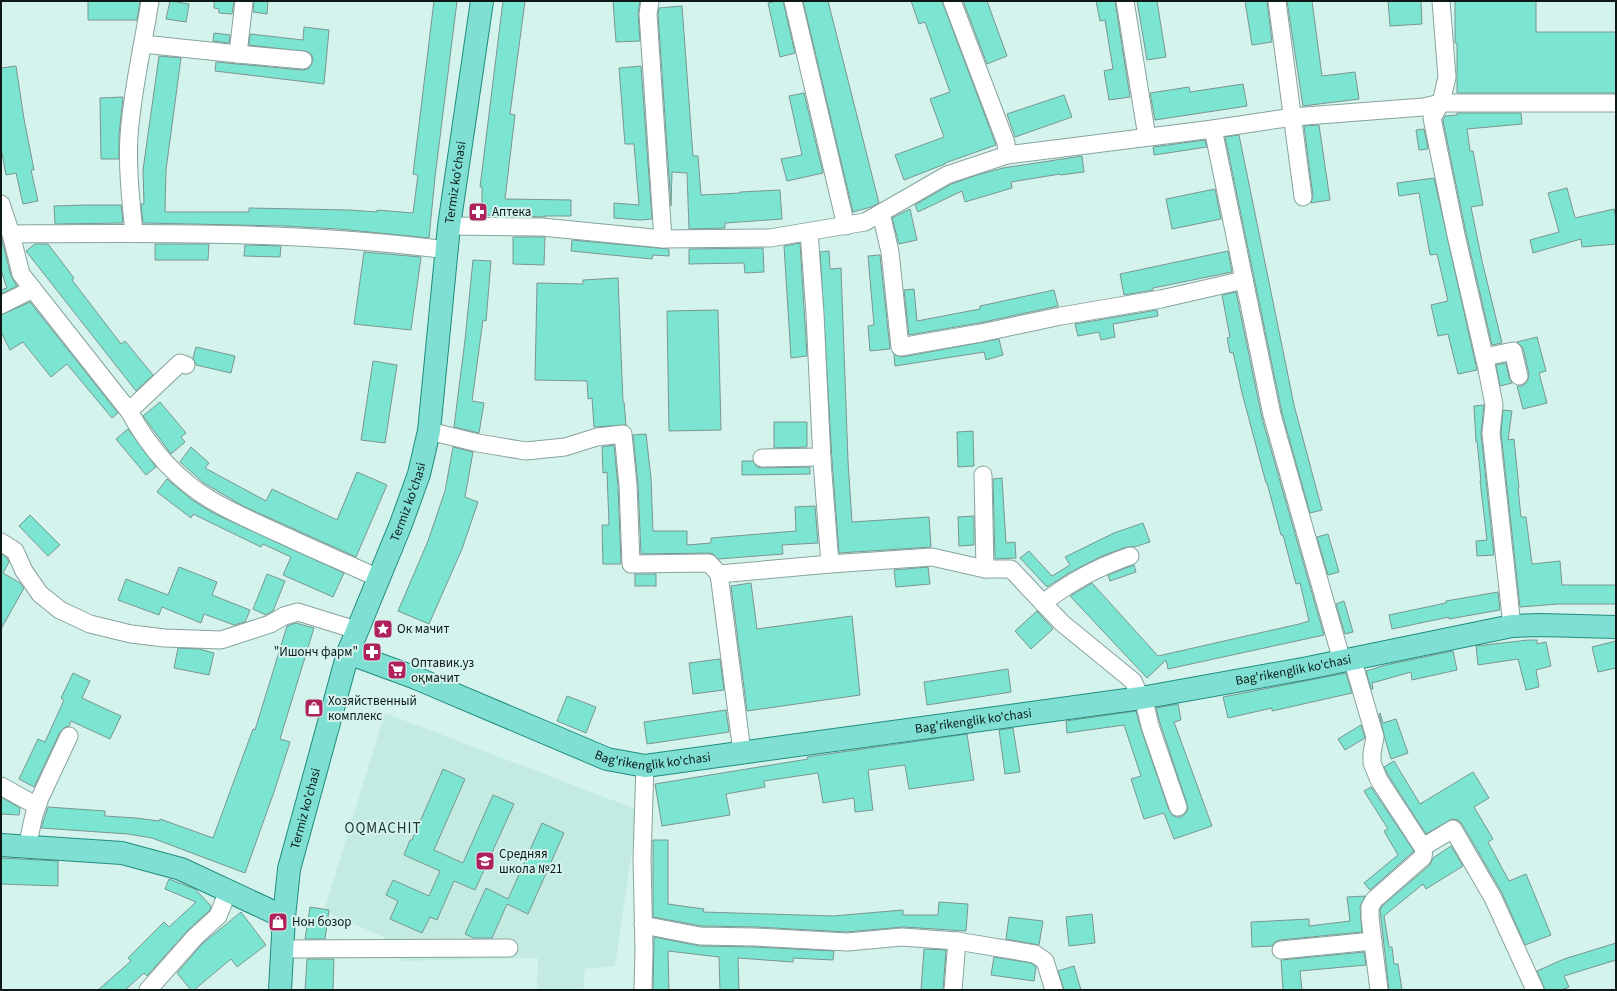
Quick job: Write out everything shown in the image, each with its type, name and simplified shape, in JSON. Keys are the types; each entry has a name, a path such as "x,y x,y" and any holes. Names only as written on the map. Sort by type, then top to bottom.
{"main road":[{"name":"Termiz ko'chasi","path":"280,990 284,917 289,869 348,653 356,630 401,524 419,474 429,431 449,226 482,1"},
{"name":"Bag'rikenglik ko'chasi","path":"348,653 416,678 607,760 645,766 1141,698 1512,626 1541,625 1616,627"},
{"path":"1,845 122,853 181,870 284,917"}],"street":[{"path":"134,233 130,185 129,136 150,1"},
{"path":"238,54 244,1"},
{"path":"650,1 648,14 663,239"},
{"path":"793,1 846,226"},
{"path":"952,1 1006,144 1007,155"},
{"path":"1125,1 1147,137"},
{"path":"1277,1 1303,197"},
{"path":"1441,1 1447,77 1441,103 1432,118 1456,235 1485,358 1494,405 1491,433 1512,626"},
{"path":"143,44 303,60"},
{"path":"449,226 542,227 663,239 770,238 865,222 947,174 1007,155 1213,129 1293,117 1423,107 1441,103 1616,103"},
{"path":"1213,129 1272,415 1347,659 1375,737 1372,763 1379,780 1423,847 1422,857 1374,900 1370,907 1379,990"},
{"path":"1,204 11,234 20,274 129,411 140,432 154,450 178,475 210,499 251,521 378,578"},
{"path":"881,213 890,252 900,347 981,333 1061,316 1161,299 1244,280"},
{"path":"809,232 815,314 822,457 830,564"},
{"path":"11,234 134,233 334,238 447,250"},
{"path":"1,305 33,290"},
{"path":"1485,358 1513,351 1519,376"},
{"path":"129,411 180,362 186,365"},
{"path":"429,431 478,443 526,451 565,447 597,437 623,434 628,485 631,564 709,563 719,574 742,752"},
{"path":"762,458 822,457"},
{"path":"983,475 985,569"},
{"path":"1,542 15,550 24,571 40,594 60,610 90,624 131,634 221,640 270,624 284,616 298,612 356,630"},
{"path":"719,574 932,556 985,569 1011,569 1062,623 1133,681 1146,709 1150,726 1178,807"},
{"path":"1043,602 1067,585 1095,570 1130,556"},
{"path":"27,847 37,806 69,736"},
{"path":"643,990 642,858 645,766"},
{"path":"1,786 37,806"},
{"path":"1423,847 1453,829 1493,898 1535,990"},
{"path":"148,990 195,937 218,916 228,891"},
{"path":"643,925 700,936 755,937 847,942 902,938 957,941 1035,954 1045,961 1054,990"},
{"path":"953,990 957,941"},
{"path":"1281,950 1373,941"},
{"path":"282,949 510,948"}],"shaded area":[{"name":"Средняя школа №21","path":"385,713 638,810 615,966 585,969 583,990 537,990 538,958 403,961 382,936 324,911"}],"building":[{"path":"88,1 140,1 137,20 88,20"},
{"path":"170,1 189,4 186,22 166,19"},
{"path":"214,1 234,1 232,14 219,13 219,9 214,8"},
{"path":"254,1 268,1 267,14 253,12"},
{"path":"434,1 457,1 429,238 339,229 284,226 143,223 141,204 144,204 143,170 159,56 181,58 166,170 165,212 249,212 249,208 377,212 377,210 413,213 418,175 413,174"},
{"path":"503,1 525,1 510,114 515,115 505,199 571,200 571,216 545,217 482,215 482,187 480,187"},
{"path":"613,1 640,1 638,14 640,41 616,42"},
{"path":"783,1 795,53 780,57 768,3"},
{"path":"803,1 828,1 879,203 871,207 853,212"},
{"path":"911,1 942,1 996,145 945,163 904,180 895,155 944,137 930,99 950,92 925,22 919,24"},
{"path":"963,1 987,1 1007,56 987,64"},
{"path":"1096,1 1115,1 1130,97 1109,100 1104,71 1113,69 1105,20 1100,21"},
{"path":"1137,1 1157,1 1166,57 1147,60"},
{"path":"1245,1 1267,1 1272,42 1252,45"},
{"path":"1287,1 1312,1 1322,76 1355,72 1359,99 1303,106"},
{"path":"1388,1 1421,1 1422,24 1390,26"},
{"path":"1455,1 1536,1 1536,32 1616,32 1616,93 1457,93"},
{"path":"682,6 693,156 698,156 701,195 780,190 782,219 725,223 725,228 689,229 687,173 672,172 671,206 658,14 659,8"},
{"path":"304,27 329,30 324,84 215,71 216,62 302,70 308,69 313,61 312,55 308,52 249,45 250,34 303,40"},
{"path":"214,33 230,35 229,43 213,41"},
{"path":"16,66 34,170 31,170 38,201 23,204 16,173 6,175 1,148 1,68"},
{"path":"641,66 652,219 640,220 614,218 614,203 639,205 634,144 625,144 619,68"},
{"path":"1243,84 1247,106 1155,120 1150,93 1189,87 1190,92"},
{"path":"804,93 823,173 787,181 781,159 802,155 789,96"},
{"path":"1064,95 1072,117 1015,137 1007,114"},
{"path":"123,97 119,135 119,159 101,159 100,98"},
{"path":"1457,113 1521,113 1522,124 1467,129 1470,151 1473,151 1483,205 1471,207 1482,261 1502,343 1492,345 1466,233 1443,121 1445,116 1457,115"},
{"path":"1319,125 1330,200 1311,203 1313,196 1304,126"},
{"path":"1424,129 1428,149 1419,150 1416,130"},
{"path":"1239,135 1294,405 1322,510 1310,513 1282,413 1225,137"},
{"path":"1205,140 1207,147 1154,155 1153,147"},
{"path":"1082,156 1084,172 1060,174 1011,182 1012,188 965,202 962,191 918,212 915,205 951,184 977,175 1003,168"},
{"path":"1434,178 1477,370 1458,374 1448,334 1438,336 1431,305 1448,301 1437,254 1430,255 1419,193 1399,196 1397,183"},
{"path":"1567,188 1575,218 1614,209 1616,219 1616,244 1582,247 1581,239 1533,253 1530,240 1559,232 1548,193"},
{"path":"1215,189 1221,219 1172,229 1166,199"},
{"path":"121,205 123,223 55,224 54,206"},
{"path":"910,209 917,240 899,244 892,218"},
{"path":"1,236 11,276 17,286 1,294 1,290 7,288 1,270"},
{"path":"513,237 545,237 544,265 513,264"},
{"path":"572,240 669,249 669,256 653,255 652,259 571,251"},
{"path":"800,243 807,356 791,358 784,246"},
{"path":"35,244 48,244 74,278 72,280 121,344 125,341 153,375 136,391 26,251"},
{"path":"155,244 209,244 208,260 155,260"},
{"path":"245,245 281,246 280,257 244,256"},
{"path":"763,248 764,272 745,273 744,263 689,264 689,249"},
{"path":"829,251 830,269 841,268 848,461 852,522 929,517 931,547 839,553 820,252"},
{"path":"1228,251 1232,272 1124,295 1120,274"},
{"path":"364,252 421,257 411,330 354,324"},
{"path":"880,255 890,349 870,351 868,326 874,325 868,256"},
{"path":"473,260 491,261 486,321 483,320 472,401 484,403 479,433 454,427"},
{"path":"618,278 623,402 626,425 594,427 592,398 588,399 587,381 535,380 537,283 583,284 583,280"},
{"path":"914,289 917,321 980,309 980,306 1054,290 1058,306 979,323 909,335 904,290"},
{"path":"1236,292 1262,418 1324,635 1168,669 1166,660 1147,678 1070,596 1092,583 1158,656 1309,621 1300,583 1296,584 1283,535 1281,535 1266,483 1242,393 1233,352 1230,353 1227,338 1230,337 1222,295"},
{"path":"30,302 118,413 112,418 67,364 51,377 23,342 10,350 1,332 1,315"},
{"path":"718,310 721,430 669,431 667,311"},
{"path":"1157,310 1158,316 1113,324 1115,337 1101,340 1099,332 1078,336 1075,324"},
{"path":"1537,337 1546,371 1539,373 1547,403 1523,409 1517,386 1522,386 1526,383 1529,374 1523,348 1517,342"},
{"path":"999,339 1003,355 986,360 984,352 895,366 894,354 902,357"},
{"path":"196,347 235,356 231,373 196,365 193,358"},
{"path":"373,361 397,365 385,443 361,440"},
{"path":"1506,363 1509,378 1512,383 1500,386 1496,365"},
{"path":"160,402 186,433 181,437 185,442 171,454 143,416"},
{"path":"1484,405 1481,434 1494,555 1477,556 1476,541 1487,540 1477,441 1476,442 1474,406"},
{"path":"1503,410 1512,411 1508,440 1514,439 1521,517 1526,517 1532,564 1560,561 1562,585 1616,585 1616,604 1558,604 1520,607 1501,433"},
{"path":"774,422 807,422 807,447 774,448"},
{"path":"128,429 156,467 146,475 116,439"},
{"path":"973,431 974,466 958,467 957,432"},
{"path":"646,434 651,478 653,531 687,531 687,545 711,543 711,538 796,531 795,507 815,506 818,543 782,545 783,554 718,559 713,554 709,553 641,554 638,484 633,435"},
{"path":"614,445 618,486 621,564 603,564 602,525 609,525 607,472 603,473 602,447"},
{"path":"191,447 209,463 205,468 266,501 272,489 337,520 357,472 387,485 356,557 243,506 204,483 180,462"},
{"path":"453,447 473,452 465,497 478,502 462,549 429,624 398,611 428,541 445,491"},
{"path":"742,461 753,461 757,467 762,468 810,467 810,474 742,475"},
{"path":"1002,478 1006,543 1015,542 1016,558 995,559 993,479"},
{"path":"167,479 192,500 215,514 344,573 333,597 283,575 291,557 263,544 261,547 193,514 191,518 157,492"},
{"path":"30,515 60,545 48,556 19,526"},
{"path":"974,516 974,545 959,546 958,517"},
{"path":"1143,523 1150,542 1134,547 1127,547 1102,556 1069,573 1047,587 1020,558 1029,551 1052,576 1070,565 1065,557 1114,533"},
{"path":"1328,534 1339,572 1328,575 1317,537"},
{"path":"1,554 7,558 9,562 3,573 20,583 24,588 1,629"},
{"path":"1134,565 1136,572 1110,581 1108,575"},
{"path":"179,567 217,582 212,595 250,610 245,622 234,625 204,614 201,623 162,607 159,615 118,600 126,579 168,595"},
{"path":"928,567 930,584 896,587 894,570"},
{"path":"267,574 285,581 273,611 266,615 253,609"},
{"path":"635,574 656,574 656,586 635,586"},
{"path":"751,583 757,629 852,616 860,695 747,711 731,586"},
{"path":"1498,592 1500,610 1449,619 1449,617 1392,629 1389,615 1446,603 1446,601"},
{"path":"1344,601 1353,632 1345,634 1336,604"},
{"path":"1037,611 1053,629 1031,649 1015,631"},
{"path":"296,623 314,628 280,739 290,742 245,873 152,838 128,834 41,828 48,807 105,811 105,816 159,821 160,819 213,838 253,729 255,730 287,626"},
{"path":"1537,640 1537,644 1546,642 1551,666 1536,670 1539,687 1526,690 1518,659 1478,665 1476,646"},
{"path":"1616,641 1616,668 1598,672 1592,647"},
{"path":"178,648 199,649 214,653 209,675 174,668"},
{"path":"1453,651 1457,670 1412,680 1411,672 1372,683 1373,689 1371,689 1366,671 1386,665"},
{"path":"720,659 724,690 693,694 689,663"},
{"path":"1008,669 1011,692 927,705 924,682"},
{"path":"73,673 90,681 82,698 121,716 110,739 71,721 69,726 60,732 34,787 19,779 38,739 45,742 64,700 61,698"},
{"path":"1346,673 1352,693 1272,711 1272,708 1228,718 1223,697"},
{"path":"567,696 596,707 586,733 557,721"},
{"path":"1178,704 1181,720 1174,722 1212,826 1174,839 1164,813 1144,819 1131,779 1141,776 1124,725 1067,733 1066,721 1136,711 1169,810 1172,815 1181,817 1188,809 1187,804 1156,708"},
{"path":"726,710 729,732 647,744 644,722"},
{"path":"1380,713 1383,723 1396,719 1408,753 1391,759 1379,714"},
{"path":"1361,725 1365,738 1345,750 1338,739"},
{"path":"1013,728 1020,772 1005,774 999,730"},
{"path":"967,734 974,780 909,789 905,765 868,770 873,810 855,812 854,798 823,803 818,773 764,781 765,787 726,794 730,815 662,826 655,784 808,759 807,757"},
{"path":"1394,761 1420,804 1473,772 1489,798 1474,807 1493,839 1488,842 1509,881 1526,874 1551,935 1525,945 1502,893 1462,824 1458,820 1452,819 1426,834 1384,767"},
{"path":"443,769 465,779 434,850 463,863 493,795 514,804 475,890 454,881 437,920 430,917 422,933 390,919 398,901 386,895 393,880 429,896 440,871 404,855"},
{"path":"1371,787 1414,851 1370,890 1364,883 1398,855 1384,831 1388,829 1364,791"},
{"path":"1,797 20,808 19,815 1,814"},
{"path":"542,823 564,833 528,914 507,904 492,938 474,938 465,934 486,888 508,899"},
{"path":"653,840 668,840 668,904 704,909 703,912 833,916 903,910 903,915 938,915 939,902 968,904 966,931 903,927 847,932 756,927 701,926 653,917"},
{"path":"1451,846 1463,866 1426,889 1423,884 1384,916 1389,947 1392,947 1394,964 1398,964 1402,990 1389,990 1380,910 1382,906 1430,865 1433,858"},
{"path":"1,858 58,861 58,886 1,884"},
{"path":"169,879 195,889 211,906 210,910 188,930 147,976 144,973 125,990 98,990 131,961 128,958 164,922 169,927 196,902 165,889"},
{"path":"1365,896 1360,907 1362,932 1280,940 1275,942 1272,946 1252,947 1251,922 1309,919 1309,926 1350,921 1347,897"},
{"path":"310,907 329,910 325,939 305,939"},
{"path":"241,912 266,945 237,967 231,959 194,990 191,990 177,973 202,944"},
{"path":"1092,914 1095,943 1069,946 1066,917"},
{"path":"1009,917 1043,921 1039,945 1006,939"},
{"path":"654,937 700,946 834,951 833,960 793,958 793,962 738,958 739,990 720,990 719,957 668,951 669,990 653,990"},
{"path":"1616,943 1616,960 1564,976 1569,987 1561,990 1545,990 1537,971 1564,959"},
{"path":"924,949 946,950 943,990 921,990"},
{"path":"1364,952 1366,965 1300,971 1302,990 1283,990 1281,960"},
{"path":"994,957 1031,963 1036,967 1034,981 991,975"},
{"path":"307,959 334,959 333,990 305,990"},
{"path":"1074,966 1081,990 1064,990 1058,971"}],"place":[{"name":"Аптека","path":"478,212"},
{"name":"Ок мачит","path":"383,629"},
{"name":"\"Ишонч фарм\"","path":"372,652"},
{"name":"Оптавик.уз оқмачит","path":"397,670"},
{"name":"Хозяйственный комплекс","path":"314,708"},
{"name":"Средняя школа №21","path":"485,861"},
{"name":"Нон бозор","path":"278,922"}],"district":[{"name":"OQMACHIT","path":"383,828"}]}
